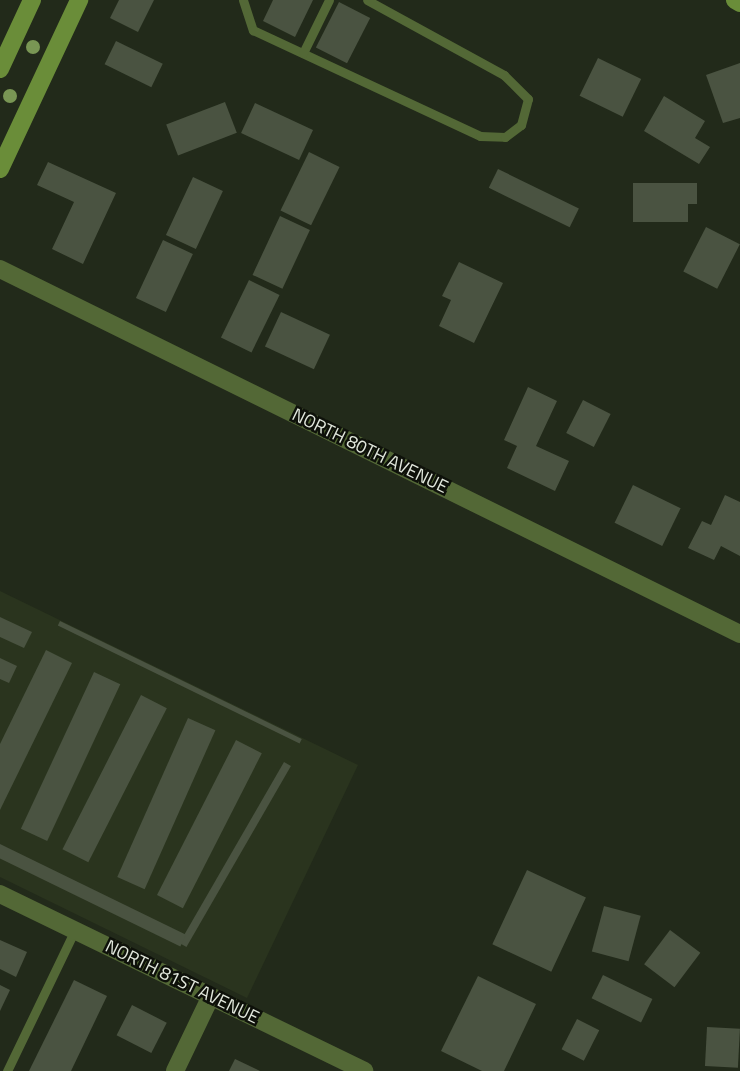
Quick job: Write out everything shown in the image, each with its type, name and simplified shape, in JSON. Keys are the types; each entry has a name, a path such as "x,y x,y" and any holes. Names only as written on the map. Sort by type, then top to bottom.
{"main road":[{"path":"0,69 33,0"},
{"path":"0,169 79,0"},
{"path":"735,0 740,3"}],"street":[{"name":"NORTH 80TH AVENUE","path":"0,269 740,634"},
{"name":"NORTH 81ST AVENUE","path":"0,894 364,1071"},
{"path":"175,1071 211,996"}],"lane":[{"path":"243,0 253,30 481,136 505,137 521,125 528,99 504,75 367,0"},
{"path":"303,53 329,0"},
{"path":"7,1071 75,930"}],"shaded area":[{"path":"0,591 358,765 247,998 0,877"}],"building":[{"path":"119,0 154,0 138,32 110,18"},
{"path":"273,0 313,0 295,37 263,21"},
{"path":"339,2 370,18 347,63 316,47"},
{"path":"116,41 163,64 151,87 105,64"},
{"path":"598,58 641,79 623,117 580,96"},
{"path":"740,63 740,118 723,123 706,75"},
{"path":"664,96 705,121 695,138 710,147 699,164 644,131"},
{"path":"225,102 237,133 178,155 166,125"},
{"path":"255,103 313,130 299,160 241,133"},
{"path":"309,152 340,167 311,225 281,210"},
{"path":"48,162 116,193 83,264 52,249 74,202 37,185"},
{"path":"498,169 579,208 570,227 489,188"},
{"path":"193,177 223,191 196,249 166,235"},
{"path":"633,183 697,183 697,204 688,204 688,222 633,222"},
{"path":"280,216 310,230 282,289 253,275"},
{"path":"706,227 740,244 717,289 683,272"},
{"path":"163,240 193,254 166,312 136,298"},
{"path":"459,262 503,283 474,343 439,326 451,300 442,296"},
{"path":"249,280 280,295 252,352 221,338"},
{"path":"281,312 330,335 314,369 265,346"},
{"path":"528,387 557,401 536,446 569,461 555,491 507,468 517,446 504,440"},
{"path":"583,400 611,414 594,447 566,433"},
{"path":"633,485 681,508 662,546 615,523"},
{"path":"725,495 740,502 740,556 721,546 714,560 688,548 702,521 711,525"},
{"path":"0,617 32,632 24,648 0,637"},
{"path":"60,621 302,739 300,743 58,625"},
{"path":"46,650 72,663 0,810 0,744"},
{"path":"0,658 17,666 9,683 0,679"},
{"path":"94,672 120,684 47,841 21,829"},
{"path":"141,695 167,708 88,862 62,849"},
{"path":"188,718 215,730 145,889 117,877"},
{"path":"236,740 262,753 183,908 157,895"},
{"path":"284,762 291,766 186,947 180,943"},
{"path":"0,844 186,935 180,946 0,858"},
{"path":"527,870 586,897 551,972 492,944"},
{"path":"604,906 641,916 629,961 592,951"},
{"path":"670,930 700,953 674,987 644,964"},
{"path":"0,940 27,952 16,977 0,969"},
{"path":"603,975 652,999 641,1022 592,998"},
{"path":"478,976 536,1004 504,1071 482,1071 441,1051"},
{"path":"74,980 107,996 71,1071 29,1071"},
{"path":"0,985 10,990 0,1011"},
{"path":"132,1005 167,1023 151,1053 117,1035"},
{"path":"577,1019 599,1030 584,1061 562,1049"},
{"path":"707,1027 740,1029 738,1068 705,1066"},
{"path":"235,1059 260,1071 229,1071"}]}
